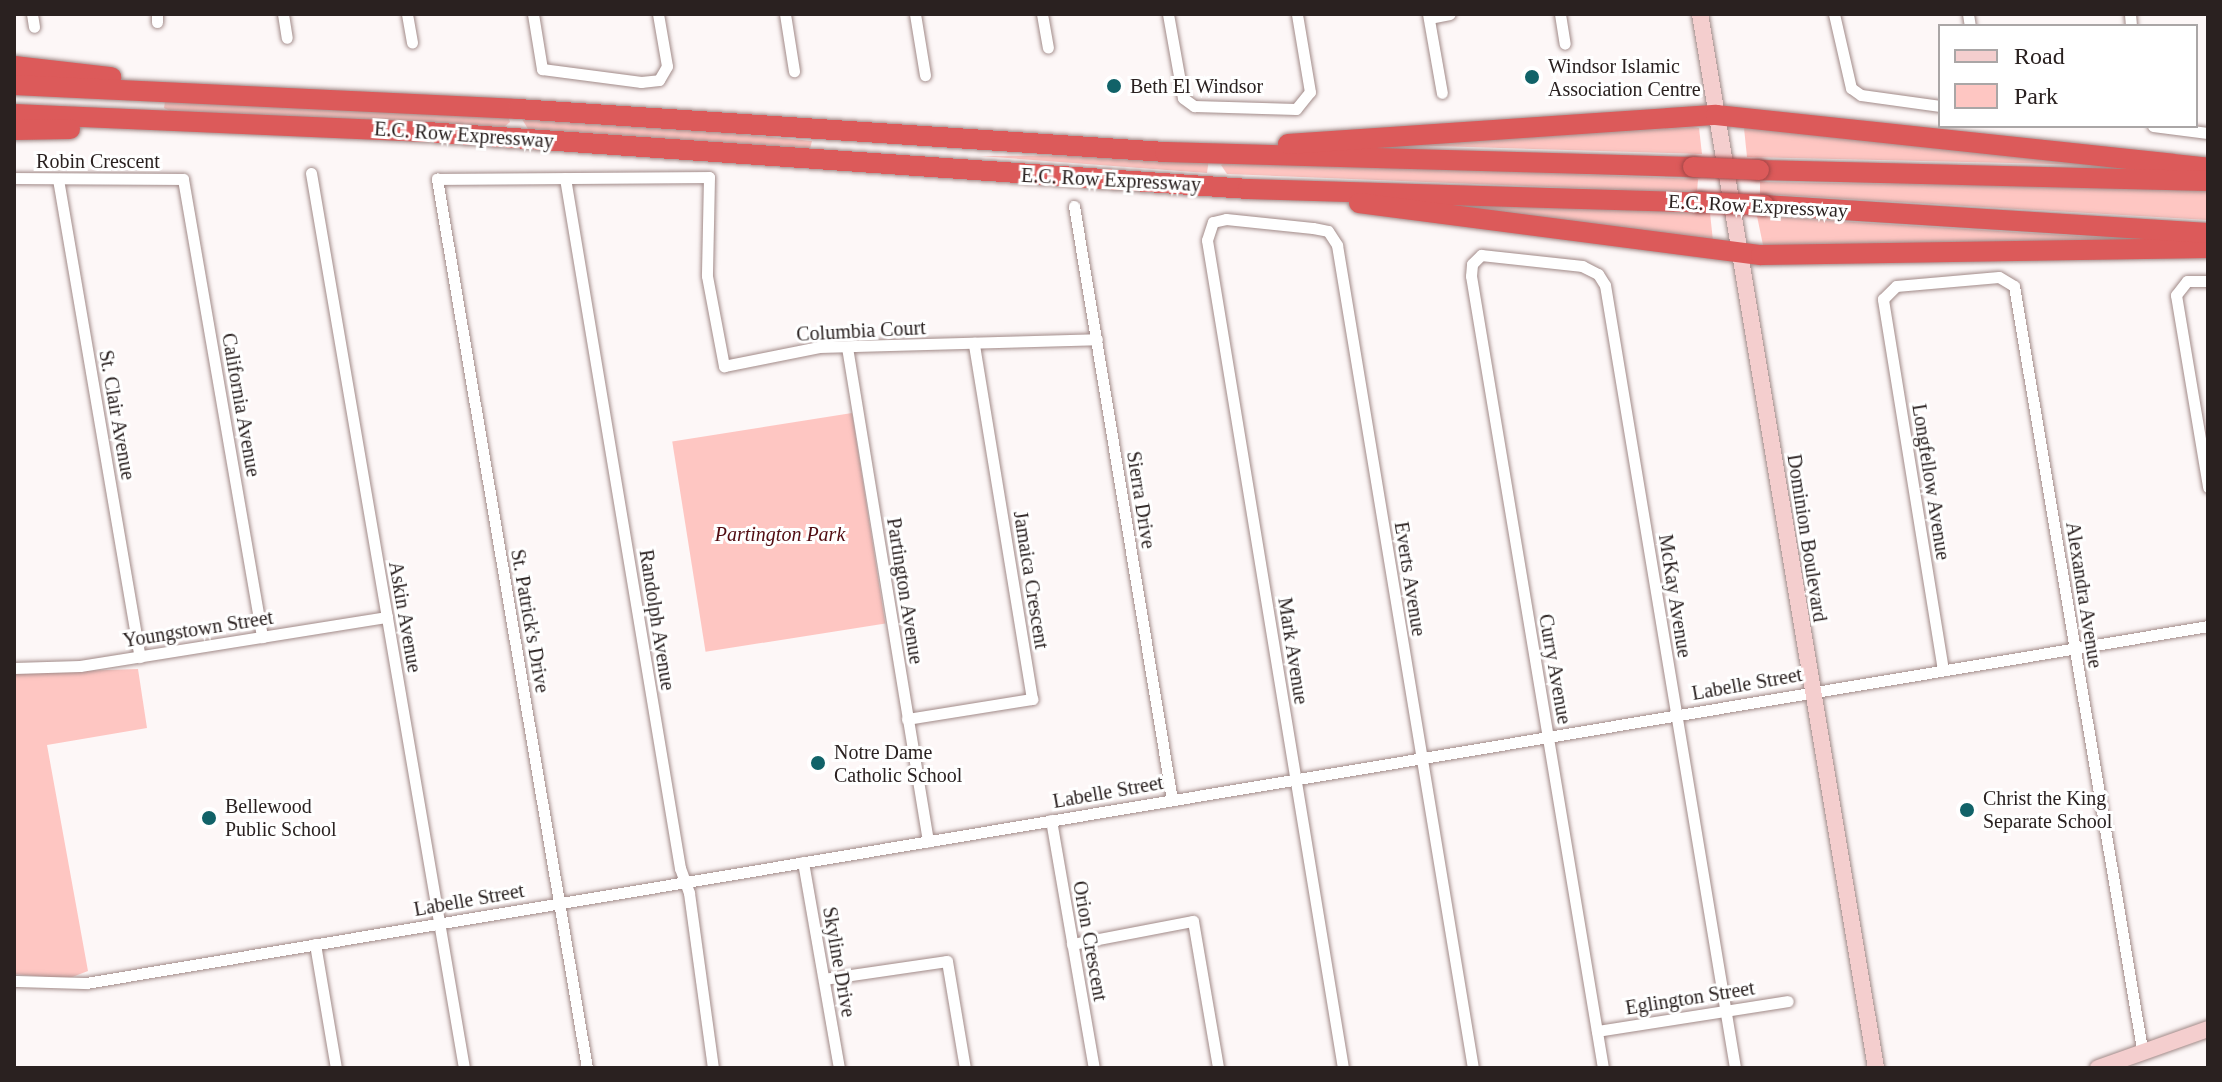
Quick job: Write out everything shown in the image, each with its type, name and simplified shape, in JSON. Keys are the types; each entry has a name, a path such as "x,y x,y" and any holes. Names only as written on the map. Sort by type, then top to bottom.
{"highway":[{"path":"14,66 262,95"},
{"name":"E.C. Row Expressway","path":"14,85 262,95 1165,152 2208,181"},
{"name":"E.C. Row Expressway","path":"14,114 222,122 1248,189 1699,202 2208,233"},
{"path":"1165,152 1716,115 2208,168"},
{"path":"14,130 222,122"},
{"path":"1248,189 1739,254 2208,248"}],"street":[{"path":"32,14 34,27"},
{"path":"283,14 287,38"},
{"path":"407,14 412,43"},
{"path":"533,14 542,69 659,80 667,66 658,14"},
{"path":"785,14 794,71"},
{"path":"915,14 925,75"},
{"path":"1042,14 1048,47"},
{"path":"1168,14 1183,98 1194,106 1296,109 1305,104 1310,92 1297,14"},
{"path":"1442,93 1428,16 1450,14"},
{"path":"1560,14 1565,44"},
{"name":"Dominion Boulevard","path":"1700,14 1876,1068"},
{"path":"1834,14 1845,78 1861,95 1938,106"},
{"path":"2169,128 2208,133"},
{"name":"Askin Avenue","path":"311,173 464,1068"},
{"name":"Columbia Court","path":"565,178 709,177 707,276 724,366 847,347 1097,339"},
{"name":"Robin Crescent","path":"14,178 183,179"},
{"name":"St. Patrick's Drive","path":"565,178 437,179 587,1068"},
{"name":"Randolph Avenue","path":"565,178 685,882 713,1068"},
{"name":"St. Clair Avenue","path":"58,179 140,657"},
{"name":"California Avenue","path":"183,179 262,637"},
{"name":"Sierra Drive","path":"1074,206 1172,800"},
{"name":"Everts Avenue","path":"1207,240 1213,222 1226,219 1328,231 1337,245 1473,1068"},
{"name":"Mark Avenue","path":"1207,240 1343,1068"},
{"name":"McKay Avenue","path":"1471,276 1472,264 1481,255 1582,266 1598,274 1605,285 1735,1068"},
{"name":"Curry Avenue","path":"1471,276 1603,1068"},
{"name":"Alexandra Avenue","path":"1883,299 1896,286 1999,277 2014,286 2142,1049"},
{"path":"2208,281 2187,281 2176,295 2208,487"},
{"name":"Longfellow Avenue","path":"1883,299 1943,670"},
{"name":"Jamaica Crescent","path":"907,719 1032,699 974,343"},
{"name":"Partington Avenue","path":"847,347 928,841"},
{"name":"Youngstown Street","path":"14,668 80,666 387,617"},
{"name":"Labelle Street","path":"14,981 86,983 2208,626"},
{"name":"Orion Crescent","path":"1051,820 1094,1068"},
{"name":"Skyline Drive","path":"803,862 839,1068"},
{"path":"1072,944 1193,921 1218,1068"},
{"path":"315,944 336,1068"},
{"path":"824,979 947,961 965,1068"},
{"name":"Eglington Street","path":"1597,1031 1788,1001"},
{"path":"2098,1068 2142,1049 2208,1029"}],"green space":[{"path":"165,101 507,113 510,122 503,128 172,112 164,108"},
{"path":"522,119 620,122 812,141 810,149 528,129"},
{"path":"1699,128 1702,154 1403,145"},
{"path":"1744,128 2094,165 1747,157"},
{"path":"980,156 1209,158 1207,173"},
{"path":"1228,160 1698,179 1697,193 1227,174 1221,165"},
{"path":"1760,182 2208,188 2208,220 1760,194"},
{"path":"1422,200 1710,213 1713,241 1422,206"},
{"path":"1757,216 2127,239 2130,244 1763,245"},
{"name":"Partington Park","path":"852,413 885,623 706,652 672,441"},
{"path":"138,669 147,728 47,745 88,971 67,979 14,974 14,673"}],"place":[{"name":"Windsor Islamic Association Centre","path":"1532,77"},
{"name":"Beth El Windsor","path":"1114,86"},
{"name":"Notre Dame Catholic School","path":"818,763"},
{"name":"Christ the King Separate School","path":"1967,810"},
{"name":"Bellewood Public School","path":"209,818"}]}
